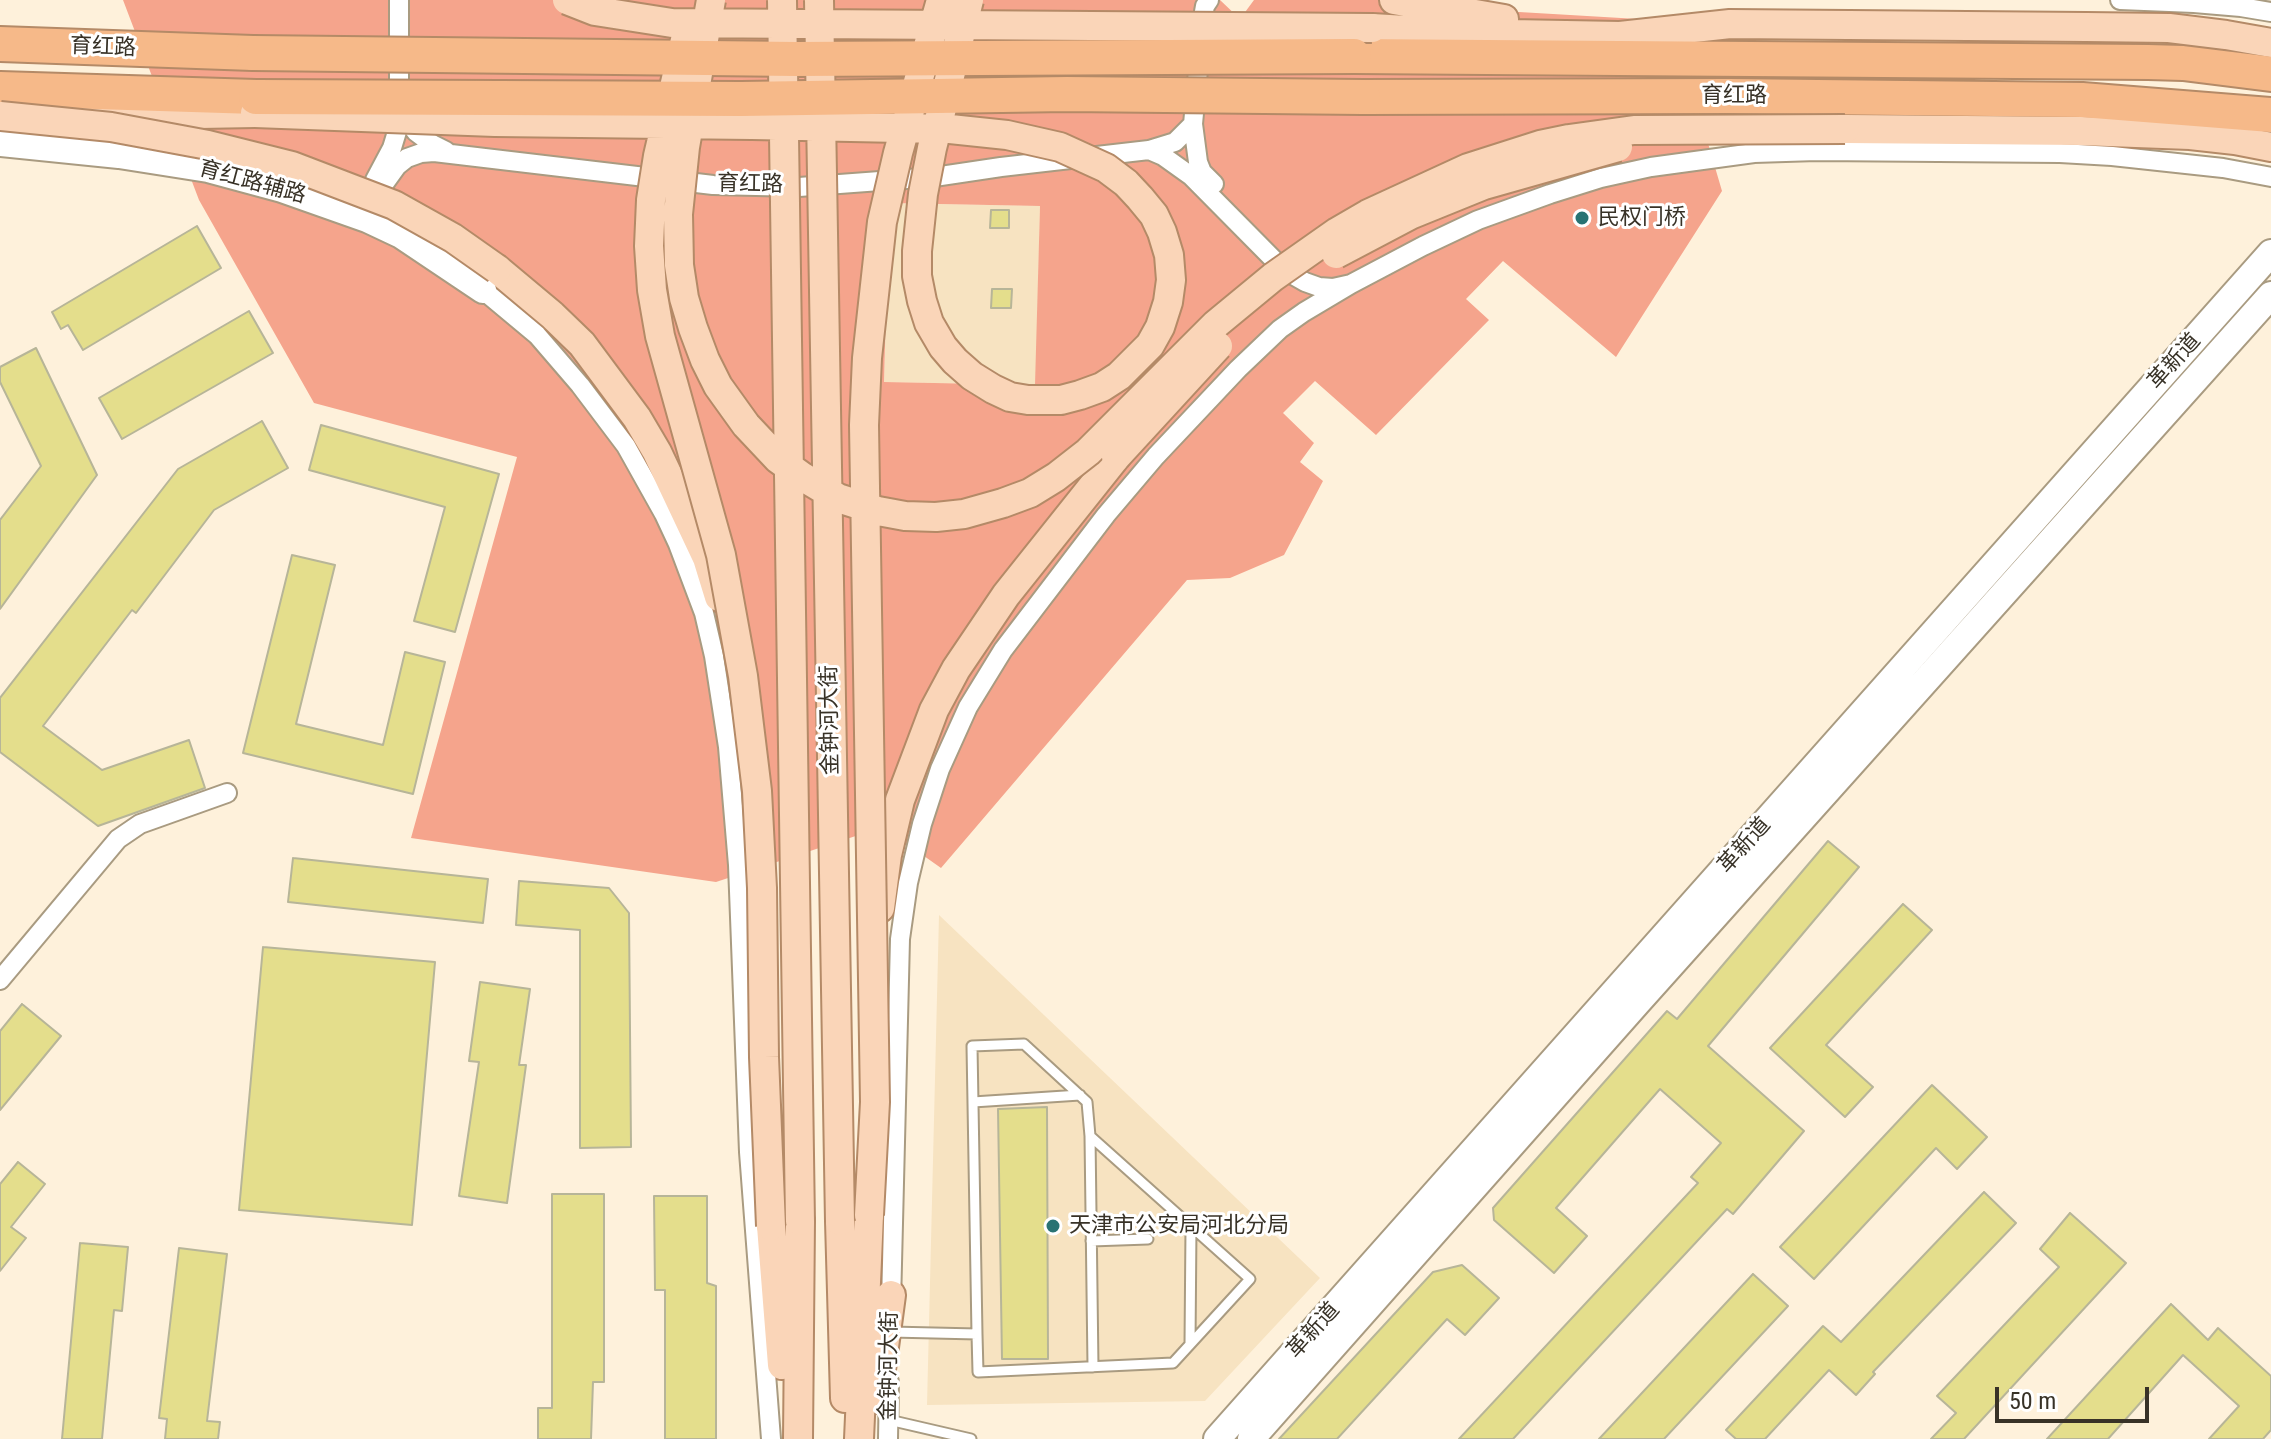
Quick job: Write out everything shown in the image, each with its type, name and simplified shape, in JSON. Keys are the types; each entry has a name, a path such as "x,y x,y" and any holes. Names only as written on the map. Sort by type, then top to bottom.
{"highway":[{"name":"育红路","path":"0,44 253,53 748,59 1354,56 2183,63 2271,74"},
{"name":"育红路","path":"0,89 288,97 741,99 1067,94 1729,96 2082,115 2271,115"}],"main road":[{"path":"567,0 595,11 672,23 1372,28 1620,36 1730,24 2169,28 2271,43"},
{"path":"692,0 658,156 651,200 649,246 660,336 721,555 743,676 757,791 771,1226 788,1439"},
{"path":"711,0 685,147 678,214 679,265 684,298 705,360 726,398 760,442 778,459 838,498 905,516 964,514 1030,493 1088,452 1248,296 1337,232 1417,190 1468,168 1526,149 1634,130 1698,131 2082,115 2271,147"},
{"name":"金钟河大街","path":"782,0 800,1221 798,1439"},
{"name":"金钟河大街","path":"819,0 840,1221 848,1439"},
{"path":"859,1439 875,1102 864,425 867,358 882,222 941,0"},
{"path":"11,117 255,113 495,122 767,125 919,129 934,129 950,129 1033,140 1076,153 1106,168 1126,183 1154,215 1169,255 1171,280 1168,302 1150,345 1119,376 1102,387 1061,400 1010,397 972,376 949,354 929,323 922,301 917,276 923,194 932,148 936,132 940,117 969,0"},
{"path":"1394,0 1465,14 1620,36"},
{"path":"11,117 111,127 194,142 292,166 394,205 453,238 497,269 582,344 637,418 657,452 707,558 743,676"},
{"path":"873,992 887,855 900,800 934,710 956,669 1006,595 1116,457 1220,344 1273,298 1340,251 1410,215 1484,185 1637,142 1698,131"},
{"path":"883,1433 891,1295"}],"street":[{"path":"380,225 369,209 368,196 397,136 399,0"},
{"path":"399,25 414,0"},
{"path":"1191,0 1206,9 1193,124 1198,162 1202,172 1289,262 1299,292 1287,325"},
{"path":"2120,0 2194,3 2271,12"},
{"path":"399,108 416,132 454,154"},
{"name":"育红路","path":"368,196 384,184 397,166 421,153 454,154 713,185 799,187 934,177 1149,150 1175,142 1193,124"},
{"name":"育红路辅路","path":"0,143 119,155 208,169 330,205 401,235 483,290"},
{"path":"1149,150 1184,170 1284,270 1319,287 1351,284"},
{"path":"1287,325 1351,284 1478,220 1601,178 1651,167 1754,153 2060,153 2223,168 2271,177"},
{"path":"330,205 353,204 368,196"},
{"name":"革新道","path":"1217,1439 2271,253"},
{"path":"483,290 537,335 626,446 664,514 704,613 728,747 737,850 749,1152 771,1439"},
{"name":"革新道","path":"1251,1439 2271,295"},
{"name":"金钟河大街","path":"883,1433 891,1332 900,939 908,883 922,824 940,769 968,707 1003,650 1106,515 1156,456 1238,369 1287,325"},
{"path":"0,980 118,839 140,824 227,793"}],"lane":[{"path":"1090,1136 1250,1279 1173,1363 1093,1367 978,1372 972,1046 1024,1044 1087,1102 1093,1367"},
{"path":"973,1102 1080,1095"},
{"path":"1190,1344 1191,1227"},
{"path":"1091,1241 1148,1239"},
{"path":"891,1332 977,1334"},
{"path":"883,1433 971,1439"}],"shaded area":[{"path":"123,0 1220,0 1240,19 1254,0 1421,0 1502,11 1672,21 1722,191 1616,357 1503,261 1466,299 1489,320 1376,435 1315,381 1283,413 1314,443 1300,462 1323,481 1284,555 1230,578 1187,580 941,868 883,827 716,882 411,838 517,457 314,403 199,200","holes":["889,203 1040,206 1035,385 884,382"]},
{"path":"889,203 1040,206 1036,385 884,382"},
{"path":"939,915 1320,1278 1205,1401 927,1405"}],"building":[{"path":"991,210 1009,210 1009,228 990,228"},
{"path":"197,226 221,268 83,350 68,325 61,329 52,312"},
{"path":"992,289 1012,289 1011,308 991,308"},
{"path":"249,311 273,353 122,439 99,398"},
{"path":"36,348 97,475 0,609 0,520 41,466 0,382 0,367"},
{"path":"262,421 288,468 214,510 136,613 132,610 43,726 102,770 189,740 205,788 98,826 0,752 0,698 178,469"},
{"path":"321,425 499,474 455,632 414,621 445,507 309,470"},
{"path":"292,555 335,565 296,724 383,745 405,652 445,662 413,794 243,753"},
{"path":"1828,841 1859,867 1708,1046 1804,1131 1733,1214 1727,1209 1513,1439 1459,1439 1698,1183 1691,1177 1721,1143 1660,1089 1556,1208 1587,1236 1554,1273 1494,1220 1493,1208 1667,1011 1677,1019"},
{"path":"293,858 488,879 483,923 288,902"},
{"path":"519,881 609,888 629,913 631,1147 580,1148 580,930 516,925"},
{"path":"1903,904 1932,930 1826,1045 1873,1087 1845,1117 1770,1048"},
{"path":"263,947 435,962 412,1225 239,1210"},
{"path":"480,982 530,989 519,1065 526,1065 507,1203 459,1196 479,1062 469,1061"},
{"path":"22,1004 61,1036 0,1110 0,1031"},
{"path":"1932,1085 1987,1137 1957,1169 1936,1148 1814,1279 1780,1247"},
{"path":"1047,1107 1048,1359 1002,1359 998,1109"},
{"path":"18,1162 45,1184 11,1227 26,1238 0,1271 0,1184"},
{"path":"1984,1192 2016,1223 1873,1372 1875,1374 1856,1395 1829,1370 1765,1439 1736,1439 1726,1430 1823,1326 1841,1342"},
{"path":"552,1194 604,1194 604,1382 593,1382 591,1439 538,1439 538,1408 552,1408"},
{"path":"654,1196 707,1196 707,1283 716,1286 716,1439 665,1439 665,1290 655,1290"},
{"path":"2070,1213 2126,1263 1964,1439 1931,1439 1956,1413 1937,1396 2059,1267 2040,1249"},
{"path":"80,1243 128,1247 122,1311 114,1310 102,1439 62,1439"},
{"path":"179,1248 227,1254 207,1421 220,1422 218,1439 165,1439 167,1419 159,1418"},
{"path":"1462,1265 1499,1298 1465,1335 1447,1319 1337,1439 1279,1439 1433,1272"},
{"path":"1753,1274 1788,1306 1664,1439 1599,1439"},
{"path":"2171,1304 2208,1340 2218,1328 2271,1376 2271,1430 2263,1439 2209,1439 2239,1406 2183,1355 2108,1439 2047,1439"}],"place":[{"name":"民权门桥","path":"1582,218"},
{"name":"天津市公安局河北分局","path":"1053,1226"}]}
